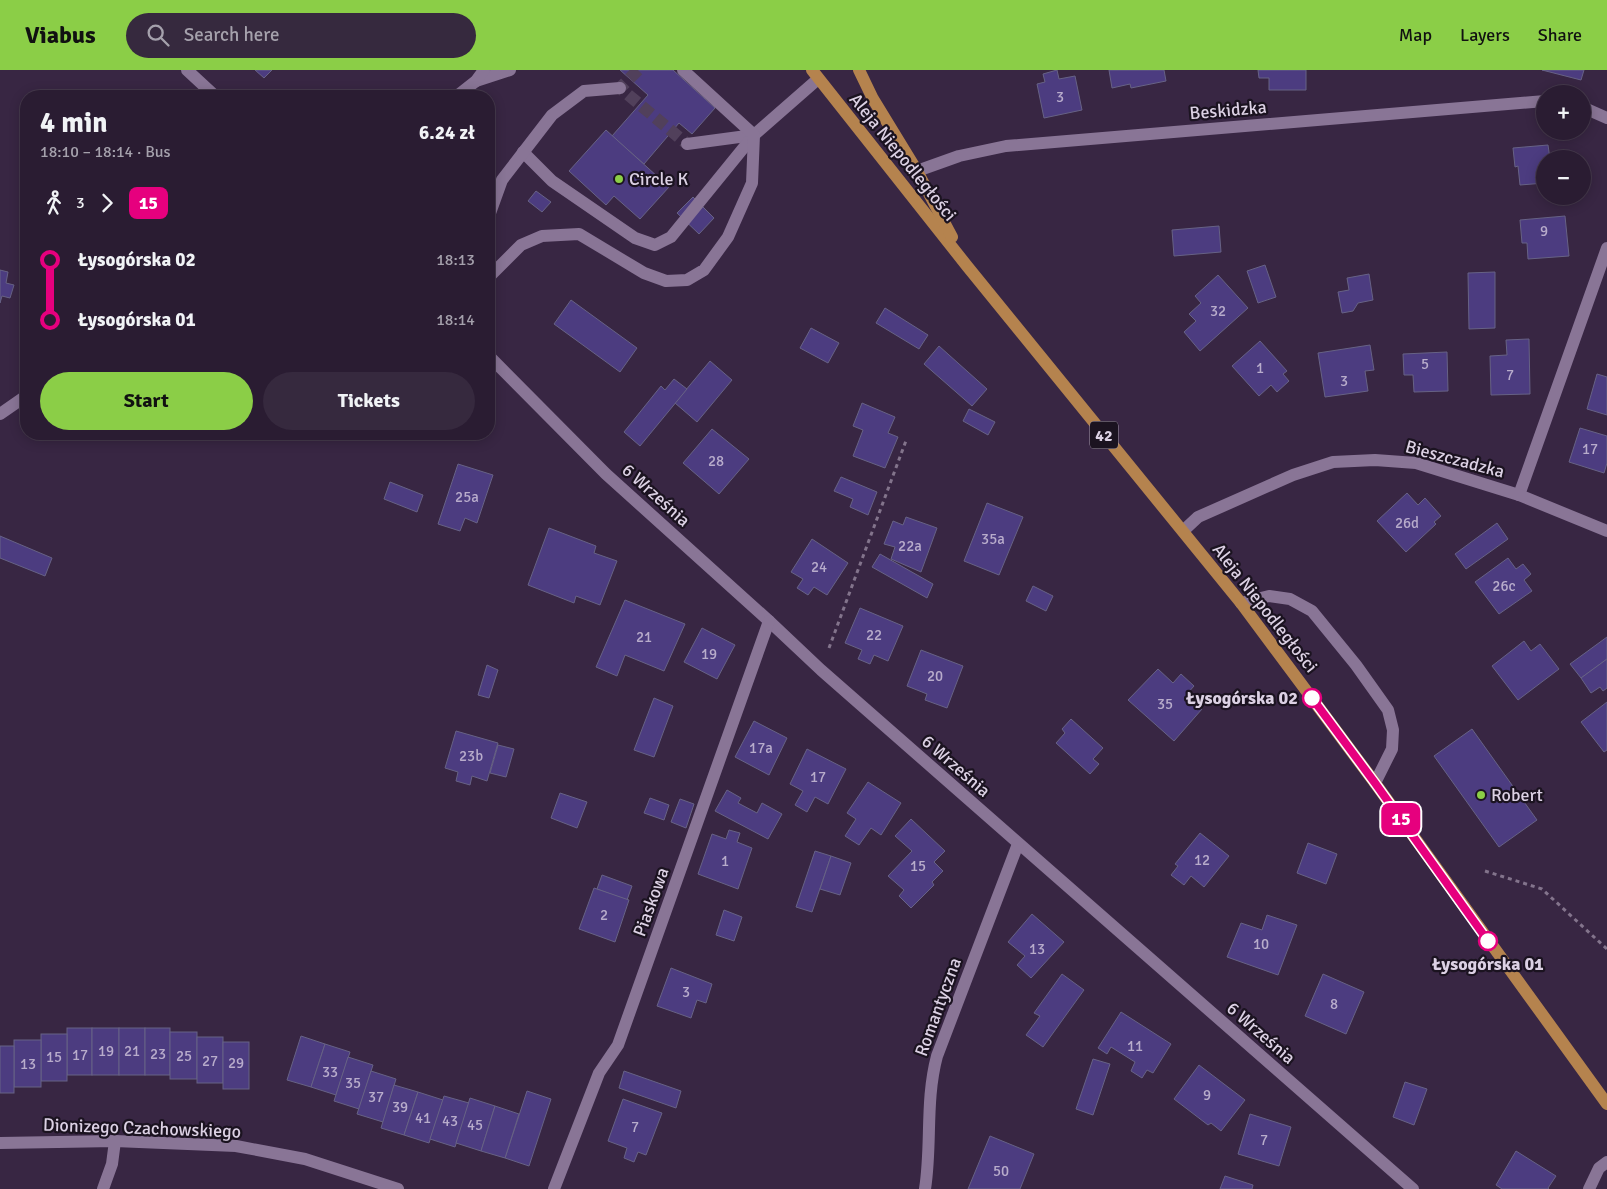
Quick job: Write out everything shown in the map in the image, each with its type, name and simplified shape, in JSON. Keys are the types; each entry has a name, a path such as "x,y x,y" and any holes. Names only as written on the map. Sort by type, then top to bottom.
{"main road":[{"name":"Aleja Niepodległości","path":"859,70 873,99 917,171 967,266"},
{"name":"Aleja Niepodległości","path":"815,74 967,266 1241,604 1375,783 1607,1104"}],"street":[{"path":"187,70 209,90"},
{"path":"465,90 476,81 484,70"},
{"path":"476,81 510,70"},
{"path":"495,271 521,245 542,236 579,234 644,273 666,281 687,280 704,270 728,237 752,182 754,136 683,70"},
{"path":"523,152 552,181 635,238 655,245 671,237 754,136 815,74"},
{"path":"495,199 502,180 552,115 584,91 620,88"},
{"name":"Beskidzka","path":"917,171 959,156 1006,146 1536,102"},
{"path":"1591,111 1607,118"},
{"path":"687,144 754,136"},
{"path":"1519,495 1607,248"},
{"name":"6 Września","path":"495,362 606,474 821,670 1413,1189"},
{"path":"0,414 20,400"},
{"name":"Bieszczadzka","path":"1183,531 1198,518 1293,475 1333,462 1375,460 1416,463 1519,495 1607,531"},
{"path":"1241,604 1269,596 1290,599 1312,611 1356,665 1388,710 1393,730 1392,749 1375,783"},
{"name":"Piaskowa","path":"554,1189 599,1073 618,1045 769,621"},
{"name":"Romantyczna","path":"924,1189 927,1172 930,1095 937,1056 1018,844"},
{"path":"103,1189 112,1164 115,1141"},
{"name":"Dionizego Czachowskiego","path":"0,1143 115,1141 236,1146 305,1159 398,1189"},
{"path":"1589,1189 1598,1168 1607,1162"}],"path":[{"path":"821,670 907,438"},
{"path":"1485,871 1542,888 1607,949"}],"building":[{"path":"255,70 272,70 264,78"},
{"path":"620,70 673,70 715,108 692,134 679,123 644,164 612,136 648,95"},
{"path":"1057,70 1059,79 1075,76 1082,110 1044,118 1037,84 1045,82 1043,74"},
{"path":"1109,70 1164,70 1166,81 1131,88 1130,84 1112,88"},
{"path":"1258,70 1306,70 1306,90 1269,90 1269,78 1259,78"},
{"path":"1542,70 1584,70 1581,80"},
{"name":"Circle K","path":"606,130 669,187 640,219 614,196 606,205 569,171"},
{"path":"1548,145 1549,150 1536,150 1536,184 1520,185 1518,166 1515,167 1513,148"},
{"path":"536,191 551,202 542,212 528,201"},
{"path":"693,197 714,218 699,234 677,213"},
{"path":"1565,216 1569,256 1528,259 1527,243 1522,243 1520,220"},
{"path":"1219,226 1221,252 1174,256 1172,230"},
{"path":"1265,265 1276,297 1258,303 1247,271"},
{"path":"0,270 8,272 6,283 14,285 10,298 2,296 0,303"},
{"path":"1495,272 1495,328 1469,329 1468,273"},
{"path":"1369,274 1373,300 1358,303 1353,311 1342,313 1338,292 1349,290 1347,278"},
{"path":"1218,275 1248,308 1200,351 1184,332 1196,321 1189,314 1201,303 1195,296"},
{"path":"571,300 637,348 620,372 554,324"},
{"path":"885,308 928,335 919,349 876,323"},
{"path":"811,328 839,343 828,363 800,348"},
{"path":"1529,339 1530,394 1491,395 1490,356 1507,355 1506,340"},
{"path":"1260,341 1287,371 1283,374 1289,381 1277,392 1271,385 1259,396 1232,366"},
{"path":"1370,345 1374,370 1365,371 1368,391 1325,397 1318,353"},
{"path":"939,346 987,389 972,406 924,364"},
{"path":"1447,352 1448,391 1414,392 1413,375 1404,375 1403,354"},
{"path":"710,361 732,380 697,422 675,403"},
{"path":"1597,374 1607,377 1607,415 1587,409"},
{"path":"674,379 687,389 640,446 624,432 661,386 665,390"},
{"path":"862,403 895,417 888,433 898,437 885,468 853,456 863,430 853,426"},
{"path":"969,409 995,422 988,435 963,421"},
{"path":"1580,428 1607,436 1607,463 1604,473 1569,462"},
{"path":"712,429 749,459 719,494 683,463"},
{"path":"458,464 493,475 477,523 465,518 460,531 438,524"},
{"path":"841,477 877,492 868,515 850,507 853,499 834,491"},
{"path":"390,482 423,495 417,512 384,499"},
{"path":"1407,493 1418,505 1425,498 1441,516 1434,522 1436,524 1406,552 1377,521"},
{"path":"987,503 1023,517 999,575 964,561"},
{"path":"906,517 937,528 921,572 891,559 895,547 884,544 893,521 903,525"},
{"path":"1497,523 1508,539 1466,569 1455,554"},
{"path":"549,528 596,546 594,553 617,561 600,605 576,596 574,603 528,585"},
{"path":"0,536 52,558 45,576 0,558"},
{"path":"812,539 848,563 827,595 814,587 808,595 797,588 803,579 791,572"},
{"path":"880,554 933,584 927,598 872,567"},
{"path":"1508,558 1516,569 1523,564 1531,574 1524,580 1532,591 1499,614 1475,582"},
{"path":"1033,586 1053,596 1046,611 1026,601"},
{"path":"625,600 685,624 664,671 625,655 617,676 596,667"},
{"path":"860,608 903,626 888,661 874,655 870,664 858,659 862,650 845,643"},
{"path":"702,628 735,645 717,679 684,662"},
{"path":"1607,637 1607,659 1581,678 1570,664"},
{"path":"1524,641 1531,651 1540,644 1559,669 1518,700 1492,666"},
{"path":"921,650 963,666 947,708 925,700 927,694 907,686"},
{"path":"1607,659 1607,688 1603,691 1600,687 1591,693 1581,678"},
{"path":"487,665 498,670 489,698 478,695"},
{"path":"1158,669 1173,683 1181,674 1194,686 1186,695 1202,709 1174,741 1128,700"},
{"path":"654,698 673,706 654,757 634,750"},
{"path":"1607,702 1607,750 1604,752 1581,722"},
{"path":"1071,719 1103,748 1093,759 1099,764 1090,774 1056,743 1065,733 1062,729"},
{"path":"754,721 787,738 769,775 735,757"},
{"path":"1472,729 1537,820 1499,847 1434,756"},
{"path":"456,731 498,743 487,781 472,776 470,785 456,781 458,772 445,768"},
{"path":"498,745 514,749 506,777 490,773"},
{"path":"807,749 846,769 828,804 815,797 807,812 795,805 803,791 790,784"},
{"path":"868,782 901,803 881,835 871,828 859,845 845,836 856,819 847,813"},
{"path":"727,790 741,798 738,803 757,813 762,803 782,814 768,839 715,811"},
{"path":"560,793 587,802 577,828 551,818"},
{"path":"650,798 669,805 664,820 644,813"},
{"path":"680,799 694,804 686,828 671,822"},
{"path":"911,819 945,851 934,862 943,871 932,882 934,885 911,908 899,896 904,890 888,876 912,851 895,836"},
{"path":"729,830 740,833 737,842 752,848 738,889 698,874 712,834 726,839"},
{"path":"1200,833 1229,856 1204,887 1191,876 1184,885 1171,875 1178,866 1175,864"},
{"path":"1308,843 1337,854 1326,884 1297,873"},
{"path":"815,851 831,856 812,912 796,907"},
{"path":"831,856 851,863 840,895 820,889"},
{"path":"602,875 632,886 627,900 597,889"},
{"path":"594,888 629,900 615,942 579,929"},
{"path":"724,910 742,917 734,941 716,935"},
{"path":"1032,914 1064,942 1031,978 1017,965 1025,956 1008,942"},
{"path":"1267,915 1297,925 1278,975 1227,957 1241,923 1262,930"},
{"path":"671,968 712,984 706,1003 697,1000 691,1018 657,1006"},
{"path":"1062,974 1084,990 1043,1047 1026,1035 1040,1016 1034,1013"},
{"path":"1323,974 1364,992 1346,1034 1305,1016"},
{"path":"1121,1012 1171,1044 1153,1073 1147,1070 1142,1078 1131,1071 1135,1062 1111,1047 1107,1054 1098,1048"},
{"path":"67,1028 92,1028 92,1075 67,1075"},
{"path":"92,1028 119,1028 119,1075 92,1075"},
{"path":"119,1028 145,1028 145,1075 119,1075"},
{"path":"145,1028 170,1028 170,1075 145,1075"},
{"path":"170,1032 197,1032 197,1079 170,1079"},
{"path":"41,1034 67,1034 67,1081 41,1081"},
{"path":"301,1036 325,1044 311,1087 287,1080"},
{"path":"197,1037 223,1037 223,1083 197,1083"},
{"path":"14,1040 41,1040 41,1087 14,1087"},
{"path":"223,1042 249,1042 249,1089 223,1089"},
{"path":"325,1044 350,1052 336,1095 311,1087"},
{"path":"0,1046 14,1046 14,1093 0,1093"},
{"path":"348,1057 373,1065 359,1109 334,1101"},
{"path":"1093,1059 1110,1064 1093,1115 1076,1109"},
{"path":"1199,1065 1245,1100 1221,1131 1211,1123 1208,1125 1174,1099"},
{"path":"371,1071 396,1079 383,1122 357,1114"},
{"path":"624,1071 681,1091 676,1108 619,1088"},
{"path":"1405,1082 1427,1089 1414,1125 1393,1117"},
{"path":"394,1085 418,1092 404,1135 381,1128"},
{"path":"527,1091 551,1099 529,1166 505,1158"},
{"path":"418,1092 443,1100 429,1143 404,1135"},
{"path":"444,1096 469,1103 455,1147 430,1139"},
{"path":"470,1098 495,1106 481,1151 456,1143"},
{"path":"623,1099 662,1113 646,1155 638,1152 634,1162 624,1158 627,1148 608,1141"},
{"path":"495,1106 519,1114 505,1158 481,1151"},
{"path":"1250,1114 1291,1127 1279,1166 1238,1154"},
{"path":"990,1136 1034,1154 1020,1189 968,1189"},
{"path":"1516,1151 1556,1176 1549,1189 1502,1189 1496,1185"},
{"path":"1225,1176 1253,1185 1252,1189 1220,1189"}],"tunnel":[{"path":"638,70 620,88 687,144"}],"bus line":[{"name":"15","path":"1312,698 1488,941"}],"place":[{"name":"Circle K","path":"619,179"},
{"name":"Łysogórska 02","path":"1312,698"},
{"name":"Robert","path":"1481,795"},
{"name":"Łysogórska 01","path":"1488,941"}]}
